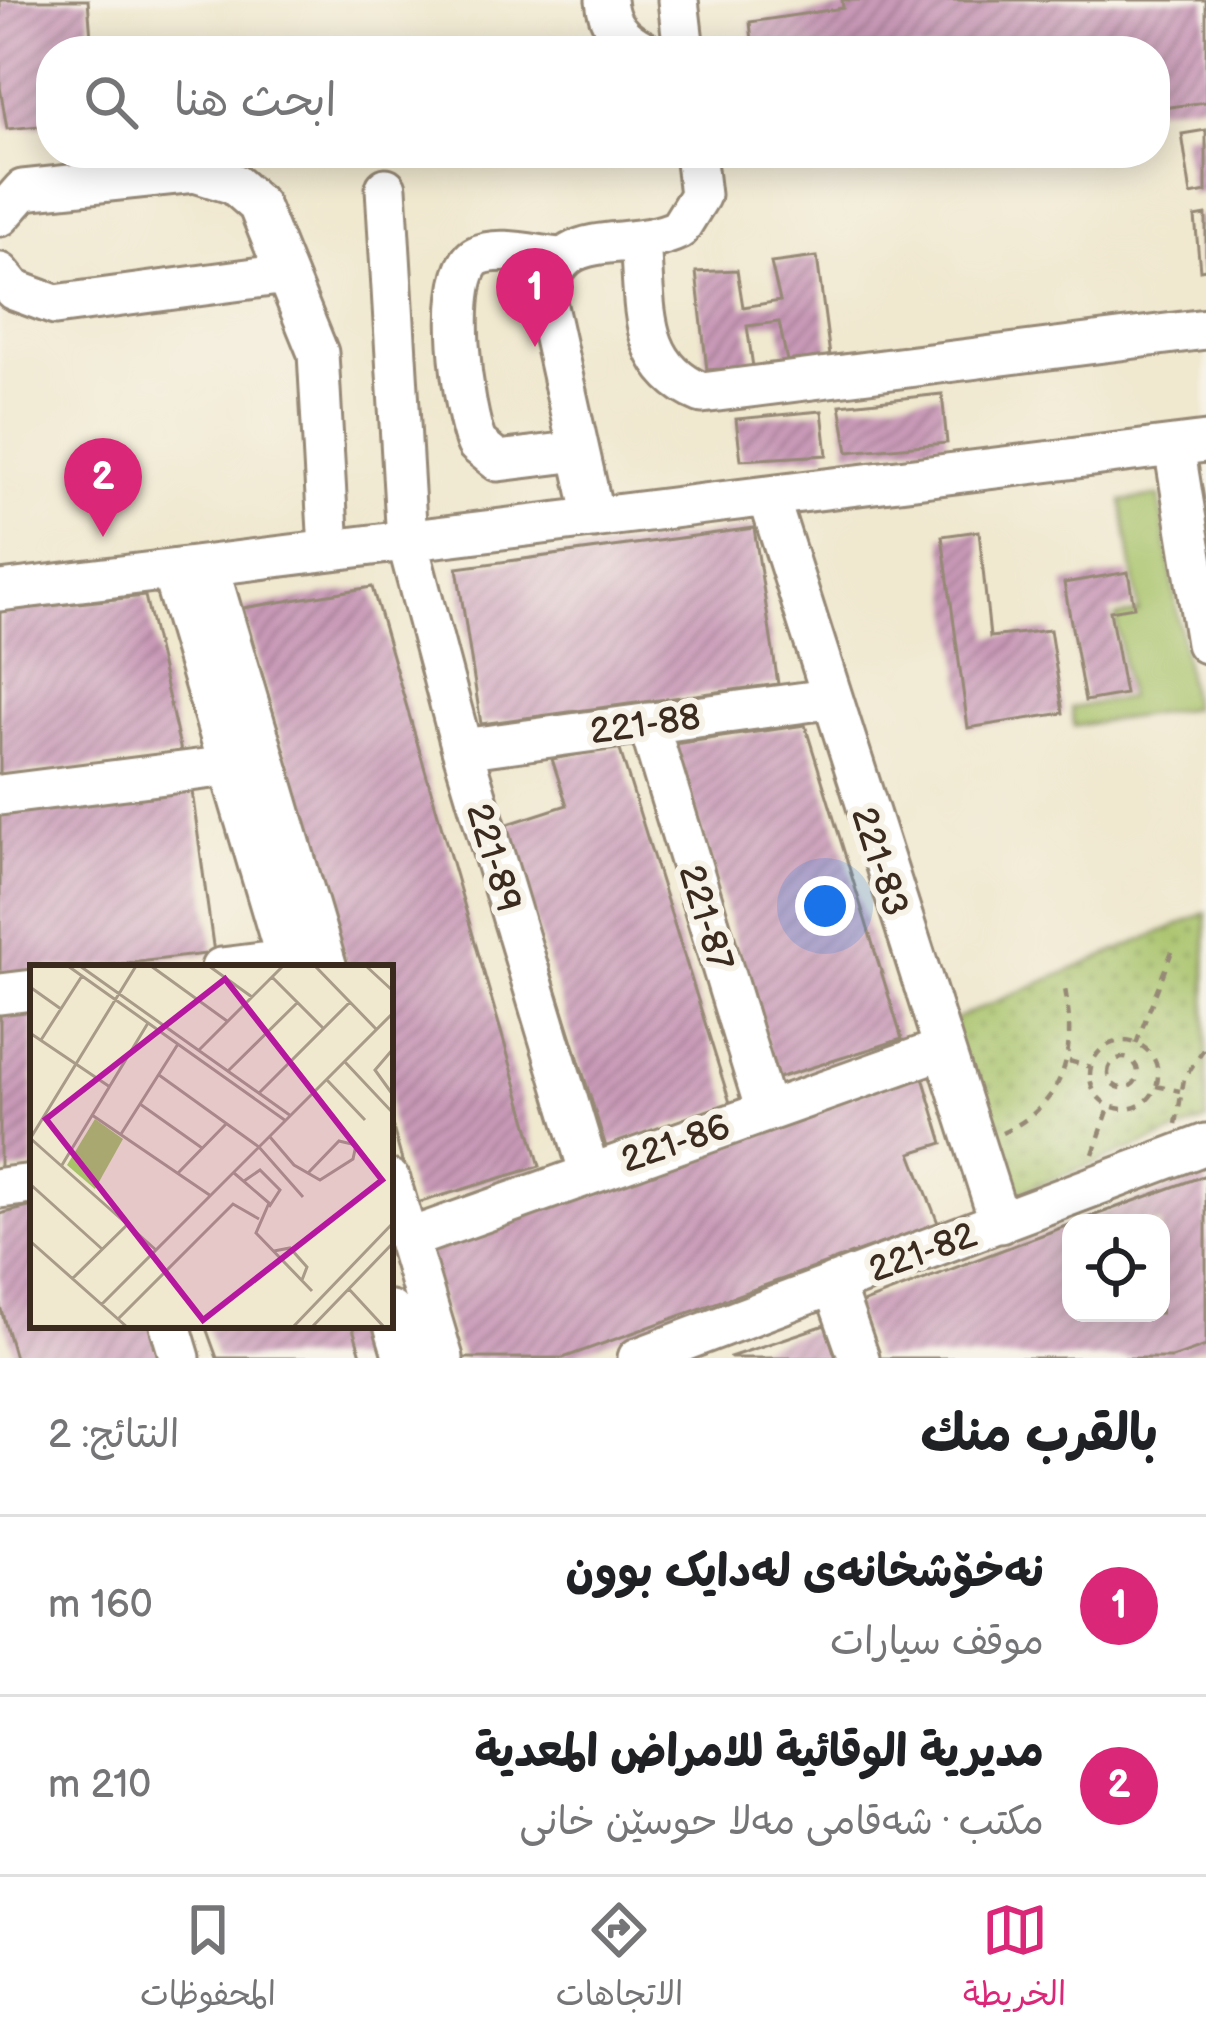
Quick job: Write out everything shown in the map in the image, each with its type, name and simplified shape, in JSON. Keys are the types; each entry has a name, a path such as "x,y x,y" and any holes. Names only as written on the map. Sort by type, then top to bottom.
{"street":[{"path":"606,0 608,17 622,36"},
{"path":"678,0 682,36"},
{"path":"594,518 546,302 549,277 560,258 579,247 640,242 680,229 700,195 697,168"},
{"path":"0,216 23,190 195,172 234,184 258,205 319,353 329,550"},
{"name":"221-89","path":"386,188 407,541 462,749 589,1171"},
{"path":"640,242 650,344 674,382 701,392 1206,329"},
{"path":"560,258 490,251 464,266 456,295 471,430 477,444 498,461 579,451"},
{"path":"0,273 14,290 55,305 286,274"},
{"path":"0,591 1190,444 1206,643"},
{"name":"221-83","path":"768,496 829,699 1000,1223"},
{"path":"189,568 229,766 288,964"},
{"path":"189,568 326,965"},
{"name":"221-88","path":"462,749 829,699"},
{"name":"221-87","path":"648,722 766,1111"},
{"path":"0,795 229,766"},
{"path":"0,994 30,990"},
{"name":"221-86","path":"407,1238 943,1049"},
{"name":"221-82","path":"638,1358 1194,1149"},
{"path":"0,1188 30,1184"},
{"path":"393,1190 443,1358"},
{"path":"833,1284 859,1358"},
{"path":"393,1321 404,1358"},
{"path":"171,1328 180,1358"}],"path":[{"path":"1136,1044 1174,946"},
{"path":"973,1142 1031,1117 1048,1102 1069,1061 1065,989"},
{"path":"1114,1043 1119,1058"},
{"path":"1114,1043 1136,1044 1153,1058 1156,1086 1142,1105 1127,1109 1100,1100 1091,1067 1114,1043"},
{"path":"1194,1149 1180,1091 1206,1045"},
{"path":"1119,1058 1129,1059 1138,1070 1137,1080 1125,1088 1115,1087 1108,1074 1119,1058"},
{"path":"1069,1061 1091,1067"},
{"path":"1156,1086 1180,1091"},
{"path":"1125,1088 1127,1109"}],"green space":[{"path":"1159,496 1192,708 1074,726 1071,708 1128,698 1116,617 1139,612 1122,501"},
{"path":"1206,913 1206,1121 1001,1199 950,1021"}],"building":[{"path":"0,0 88,0 91,36 36,36 36,126 7,129 0,87"},
{"path":"842,0 1206,0 1206,102 1170,107 1170,36 751,36 750,22 843,8"},
{"path":"1206,130 1206,192 1191,195 1182,134"},
{"path":"1206,215 1206,269 1200,270 1195,217"},
{"path":"817,257 830,356 787,361 779,322 747,326 753,367 707,370 696,272 737,270 743,307 780,301 771,263"},
{"path":"942,394 947,443 848,452 840,405"},
{"path":"822,411 827,455 741,460 736,419"},
{"path":"754,528 778,684 481,724 457,568"},
{"path":"979,531 990,637 1050,630 1063,713 968,728 942,536"},
{"path":"1128,572 1134,607 1110,611 1125,694 1085,701 1064,583"},
{"path":"372,587 540,1166 414,1204 393,1128 393,965 346,965 243,608"},
{"path":"145,596 182,756 0,775 0,611"},
{"path":"805,725 902,1039 778,1078 674,744"},
{"path":"619,747 731,1106 606,1147 505,825 567,805 552,759"},
{"path":"192,791 214,953 113,965 30,965 30,975 0,979 0,814"},
{"path":"30,1009 30,1168 0,1173 0,1013"},
{"path":"921,1071 943,1143 911,1153 938,1223 563,1358 462,1358 422,1250"},
{"path":"1206,1175 1206,1346 1172,1358 874,1358 854,1306 1062,1227 1062,1322 1170,1322 1170,1214 1098,1214"},
{"path":"30,1207 30,1328 153,1328 161,1358 15,1358 0,1306 0,1214"},
{"path":"825,1325 836,1358 730,1357"},
{"path":"206,1328 353,1328 362,1358 217,1358"}],"place":[{"name":"نەخۆشخانەی لەدایک بوون","path":"535,347"},
{"name":"مديرية الوقائية للامراض المعدية","path":"103,537"}]}
